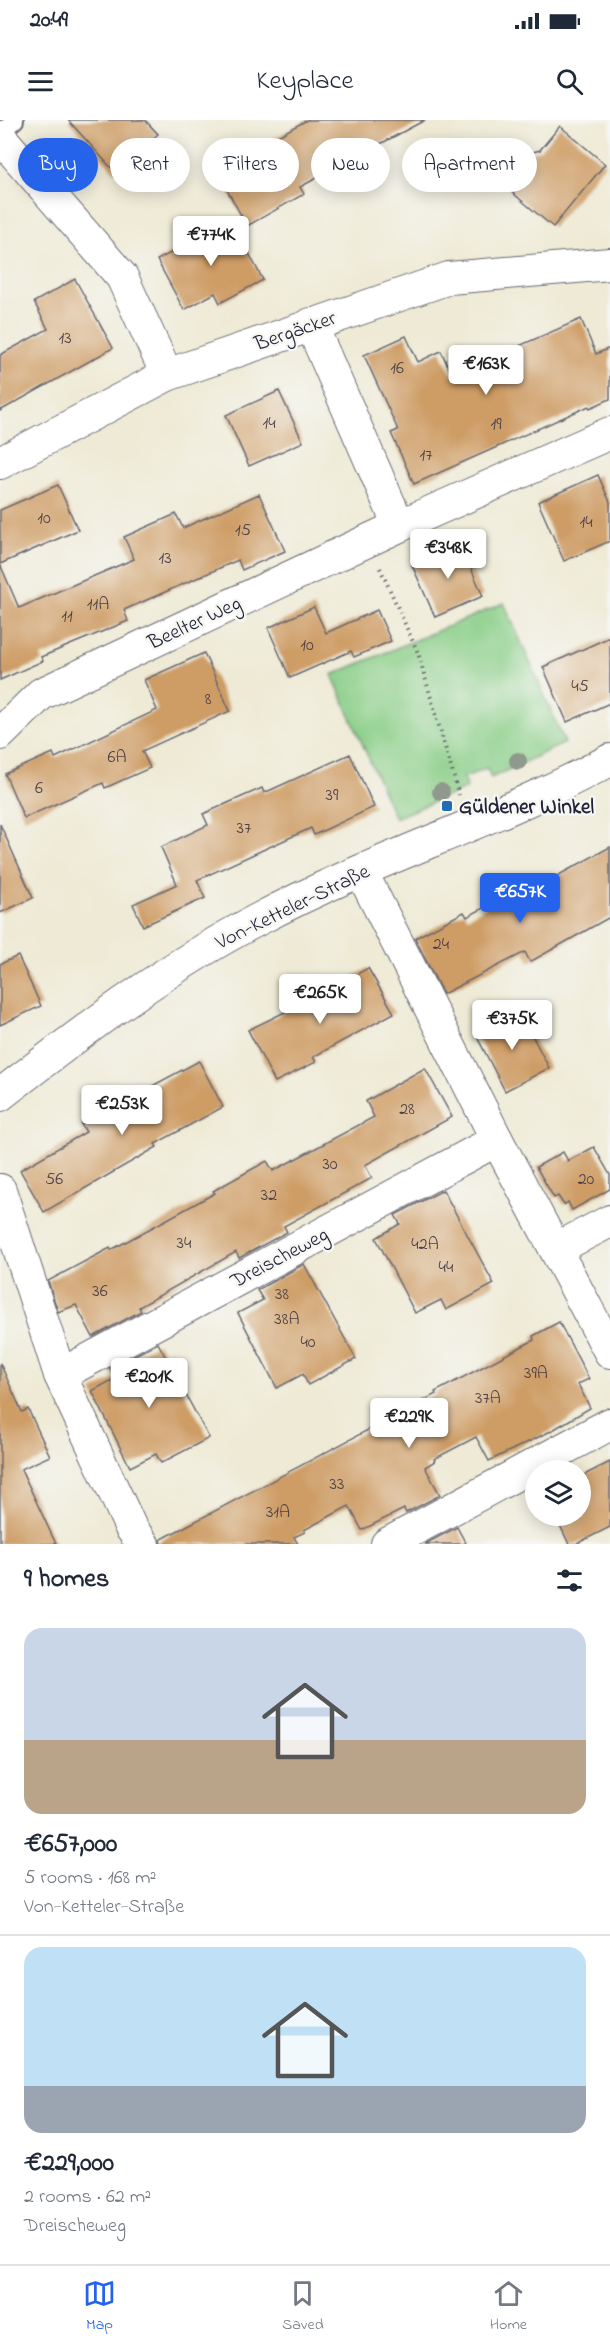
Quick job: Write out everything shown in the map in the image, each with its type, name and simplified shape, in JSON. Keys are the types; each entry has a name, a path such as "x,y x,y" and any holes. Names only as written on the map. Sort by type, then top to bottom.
{"street":[{"path":"0,135 122,277 166,375"},
{"name":"Bergäcker","path":"0,463 166,375 449,278 610,264"},
{"path":"311,324 399,526"},
{"name":"Beelter Weg","path":"0,734 41,694 368,540 610,433"},
{"name":"Von-Ketteler-Straße","path":"0,1095 97,1020 198,952 290,903 558,786 610,760"},
{"path":"361,872 610,1352"},
{"name":"Dreischeweg","path":"60,1375 498,1140"},
{"path":"0,1190 60,1375 132,1528 143,1544"},
{"path":"556,1249 610,1221"},
{"path":"387,1544 610,1424"}],"lane":[{"path":"0,135 15,120"}],"path":[{"path":"368,540 418,652 469,824"}],"green space":[{"path":"504,603 565,743 491,778 487,768 463,778 467,788 395,818 332,675"}],"building":[{"path":"68,120 145,120 158,134 153,138 110,138 110,166 98,153 98,138 84,138"},
{"path":"307,120 425,120 390,139 311,138 311,181 300,187 304,194 247,226 228,192 299,192 299,138 274,138"},
{"path":"560,126 605,164 553,227 512,192 537,192 537,151"},
{"path":"232,221 263,280 220,303 215,293 184,310 157,260"},
{"path":"75,279 113,348 0,411 0,355 48,329 34,302"},
{"path":"581,319 596,354 610,348 610,399 590,408 589,406 414,484 391,433 398,430 364,355 406,336 418,362 441,351 452,375"},
{"path":"279,391 303,442 249,466 226,415"},
{"path":"598,475 610,502 610,541 564,561 538,502"},
{"path":"58,485 78,530 0,564 0,510"},
{"path":"259,494 285,551 242,570 238,560 124,610 128,621 41,657 43,661 0,680 0,564 19,608 134,559 124,537 176,514 183,528"},
{"path":"460,543 483,596 435,617 412,565"},
{"path":"314,607 326,633 377,610 391,641 354,657 351,651 290,678 268,628"},
{"path":"610,637 610,703 567,722 543,667"},
{"path":"204,653 230,711 142,751 150,768 105,788 103,783 24,818 5,774 53,753 55,758 157,710 144,680"},
{"path":"350,754 374,807 314,835 311,828 197,880 205,898 143,926 133,904 177,884 161,847 208,825 203,814 262,788 264,793"},
{"path":"0,824 33,898 0,913"},
{"path":"610,847 610,917 530,962 525,952 443,994 415,938 464,912 467,917 543,876 546,882"},
{"path":"18,956 41,1006 0,1025 0,964"},
{"path":"368,968 394,1013 313,1057 316,1062 275,1082 248,1030 289,1010 289,1012"},
{"path":"519,1010 549,1068 505,1091 475,1033"},
{"path":"199,1061 223,1107 155,1144 157,1147 44,1212 20,1170 86,1132 81,1124"},
{"path":"425,1068 452,1117 365,1165 372,1178 284,1226 287,1232 239,1258 236,1252 139,1307 141,1311 93,1337 76,1305 58,1312 48,1281 110,1248 111,1250 215,1193 213,1191 267,1161 273,1171 374,1117 366,1101"},
{"path":"594,1147 610,1175 610,1189 572,1210 568,1202 564,1205 558,1196 554,1198 536,1167 563,1152 568,1161"},
{"path":"443,1190 494,1284 446,1310 441,1300 415,1313 376,1238 400,1224 395,1215"},
{"path":"304,1264 356,1359 308,1385 303,1374 277,1388 238,1313 263,1300 257,1290"},
{"path":"559,1322 589,1379 578,1384 590,1408 551,1431 489,1461 476,1437 434,1459 435,1461 425,1467 440,1495 406,1513 404,1509 362,1530 349,1506 294,1537 298,1544 161,1544 160,1540 436,1394 435,1392 534,1340 533,1336"},
{"path":"158,1343 209,1438 161,1463 156,1454 130,1467 92,1391 116,1378 110,1368"},
{"path":"0,1363 22,1412 28,1409 50,1456 21,1469 56,1544 0,1544"},
{"path":"610,1462 610,1527 576,1544 569,1544 560,1526 591,1526 591,1472"},
{"path":"457,1527 466,1544 425,1544"}],"place":[{"name":"Güldener Winkel","path":"447,806"}]}
